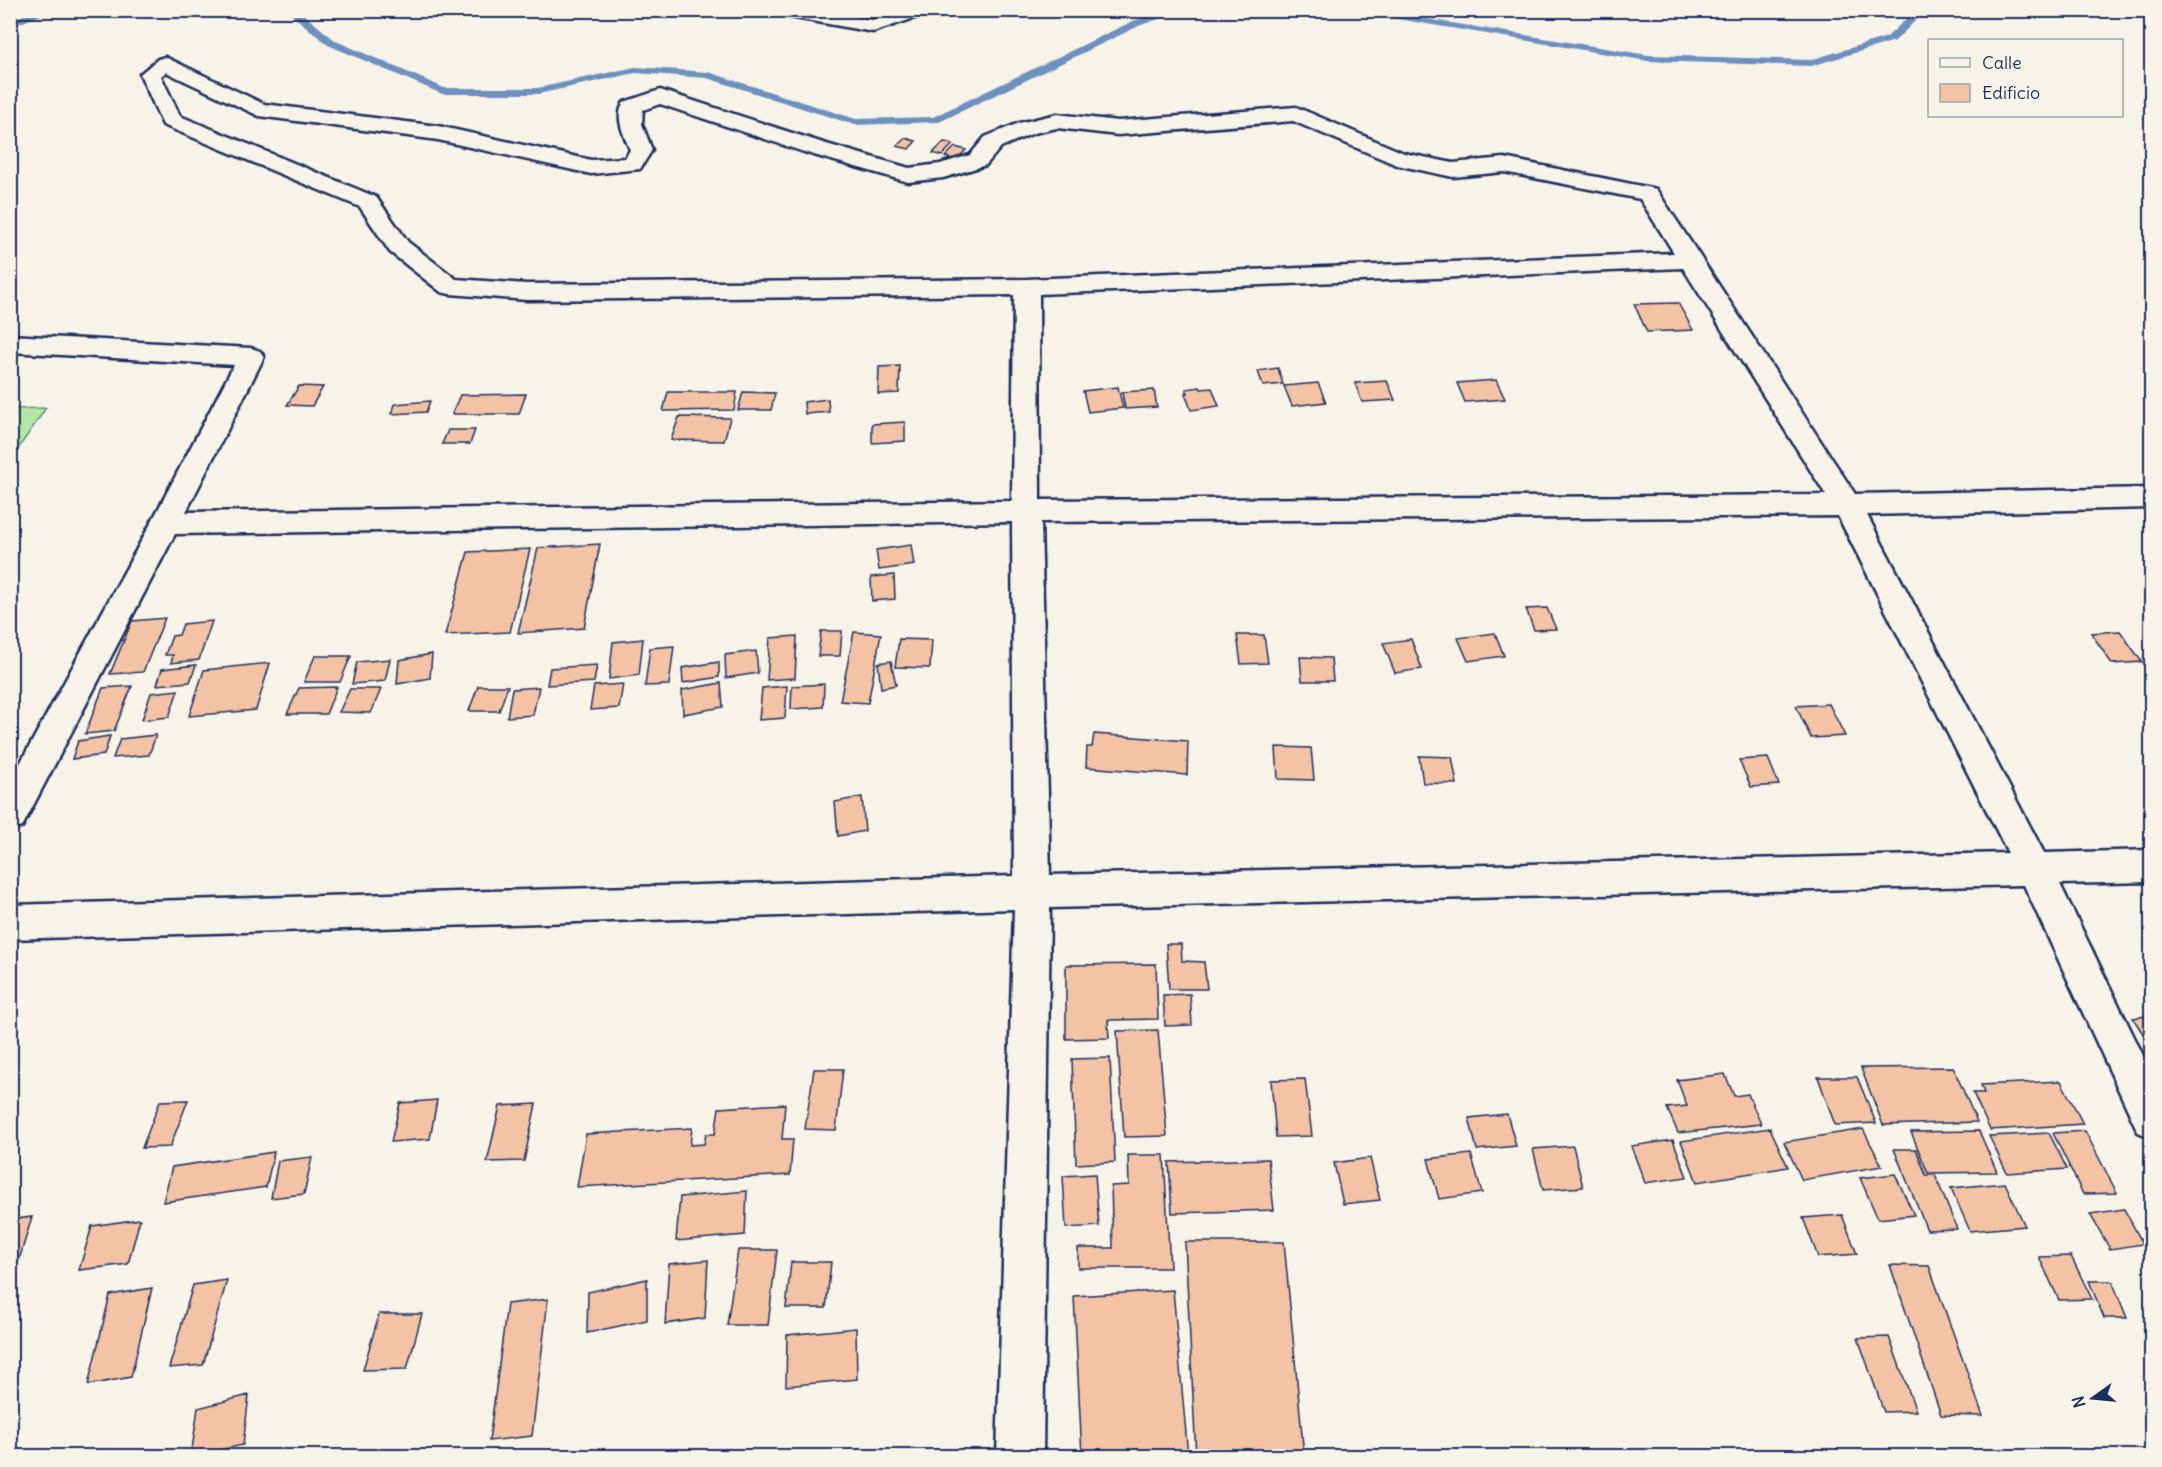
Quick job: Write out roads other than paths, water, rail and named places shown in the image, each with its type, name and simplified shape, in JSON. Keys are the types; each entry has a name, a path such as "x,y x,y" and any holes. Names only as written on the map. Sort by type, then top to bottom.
{"street":[{"path":"784,10 873,26 920,10"},
{"path":"1691,260 1027,287 527,292 450,286 399,247 368,202 171,120 150,74 165,63 259,110 438,133 591,167 632,164 641,150 631,124 632,107 660,96 815,148 909,175 943,171 978,160 993,142 1027,128 1057,121 1118,128 1296,114 1397,158 1453,170 1504,165 1648,194 1691,260 1847,505 2034,868 2151,1118"},
{"path":"1020,1456 1032,892 1026,511 1027,287"},
{"path":"10,343 250,357 166,523 10,816"},
{"path":"166,523 1026,511 1847,505 2151,498"},
{"path":"10,922 1032,892 2151,866"}],"waterway":[{"path":"10,24 49,10"},
{"path":"291,10 332,43 442,91 538,91 635,70 708,75 855,122 935,120 1137,23 1180,10"},
{"path":"1349,10 1648,58 1811,63 1891,39 1921,10"}]}
